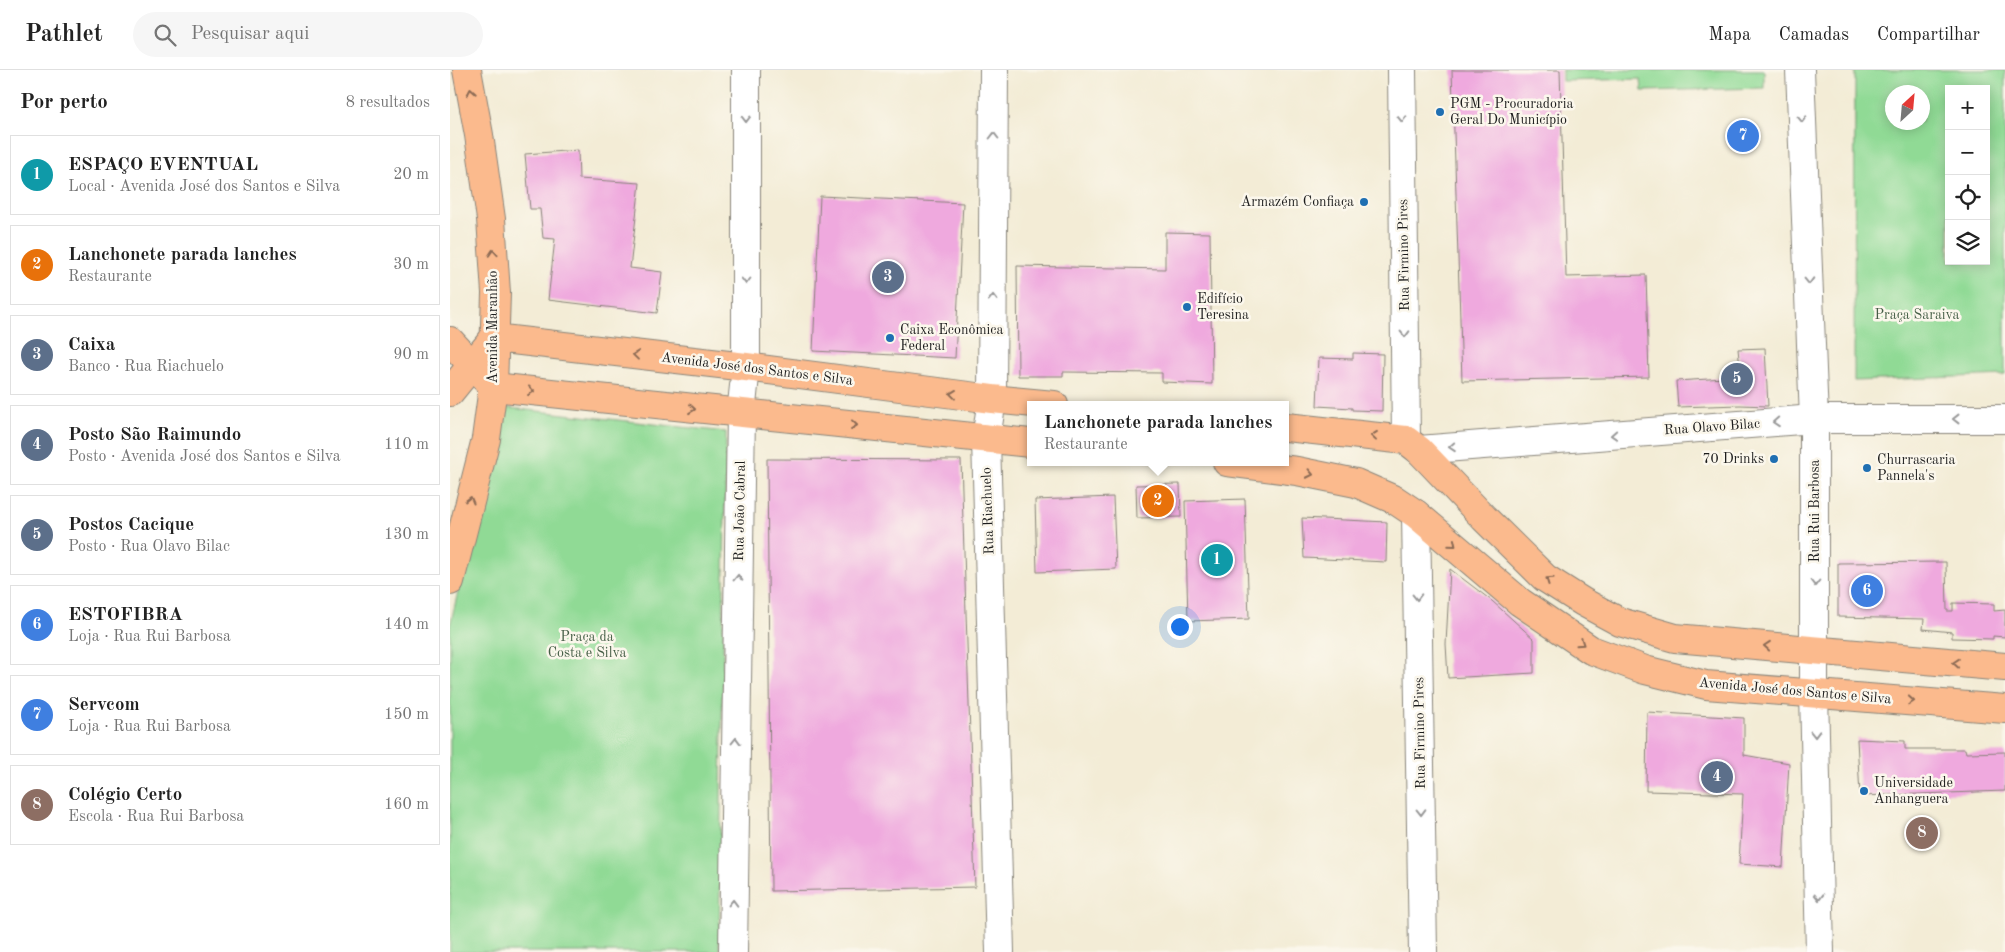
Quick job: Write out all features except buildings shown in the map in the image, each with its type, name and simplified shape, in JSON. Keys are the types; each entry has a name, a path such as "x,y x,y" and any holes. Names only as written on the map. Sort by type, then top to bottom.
{"main road":[{"name":"Avenida Maranhão","path":"450,581 486,439 494,387 496,293 491,218 467,70"},
{"path":"450,392 494,338"},
{"name":"Avenida José dos Santos e Silva","path":"494,338 746,367 992,400 1027,403"},
{"path":"450,340 494,387 1027,443"},
{"path":"1289,427 1413,445 1545,578 1620,622 1675,638 2005,667"},
{"name":"Avenida José dos Santos e Silva","path":"1258,466 1297,471 1356,483 1395,500 1416,514 1520,602 1591,650 1644,670 1706,685 1814,692 2005,709"}],"street":[{"name":"Rua João Cabral","path":"733,952 741,414 746,367 746,70"},
{"name":"Rua Riachuelo","path":"994,70 992,400 986,439 1000,952"},
{"name":"Rua Firmino Pires","path":"1402,70 1413,445"},
{"name":"Rua Rui Barbosa","path":"1800,70 1814,419 1816,650 1814,692 1820,952"},
{"name":"Rua Olavo Bilac","path":"1413,445 1814,419 2005,419"},
{"name":"Rua Firmino Pires","path":"1416,514 1423,952"}],"green space":[{"path":"1562,70 1764,70 1764,88 1642,91 1641,79 1562,81"},
{"name":"Praça Saraiva","path":"1855,70 2005,70 2005,375 1854,381"},
{"name":"Praça da Costa e Silva","path":"501,407 726,432 719,952 450,952 450,626"}],"place":[{"name":"PGM - Procuradoria Geral Do Município","path":"1440,112"},
{"name":"Servcom","path":"1743,136"},
{"name":"Armazém Confiaça","path":"1364,202"},
{"name":"Caixa","path":"888,277"},
{"name":"Edifício Teresina","path":"1187,307"},
{"name":"Caixa Econômica Federal","path":"890,338"},
{"name":"Postos Cacique","path":"1737,379"},
{"name":"70 Drinks","path":"1774,459"},
{"name":"Churrascaria Pannela's","path":"1867,468"},
{"name":"Lanchonete parada lanches","path":"1158,501"},
{"name":"ESPAÇO EVENTUAL","path":"1217,560"},
{"name":"ESTOFIBRA","path":"1867,591"},
{"name":"Posto São Raimundo","path":"1717,777"},
{"name":"Universidade Anhanguera","path":"1864,791"},
{"name":"Colégio Certo","path":"1922,833"}]}
